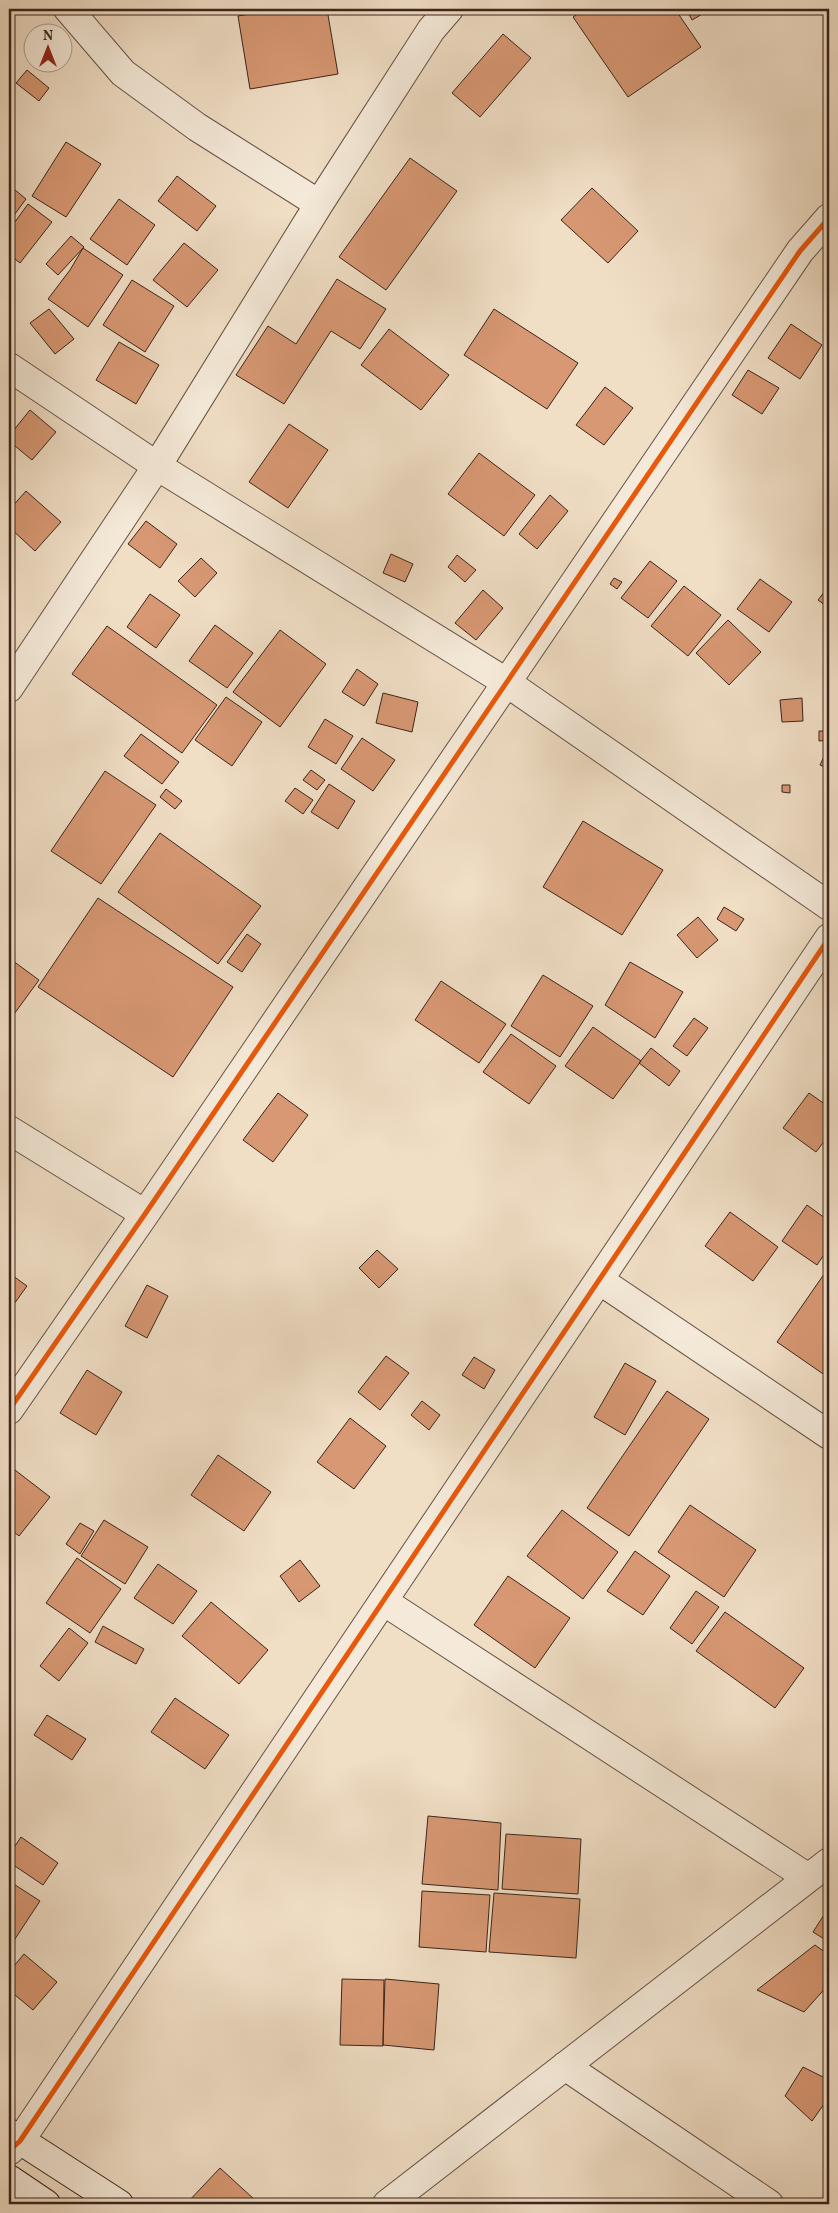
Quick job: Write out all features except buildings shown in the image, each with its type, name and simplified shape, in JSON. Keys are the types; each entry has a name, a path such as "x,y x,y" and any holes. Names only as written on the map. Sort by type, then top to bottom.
{"street":[{"path":"68,9 123,73 197,126 319,204"},
{"path":"9,688 157,466 319,204 431,30 449,9"},
{"path":"9,1410 145,1214 800,250 829,218"},
{"path":"9,367 157,466 506,682 829,906"},
{"path":"119,2204 13,2142 383,1601 829,938"},
{"path":"9,1130 145,1214"},
{"path":"599,1280 829,1435"},
{"path":"383,1601 807,1877"},
{"path":"387,2204 807,1877 829,1862"},
{"path":"566,2066 769,2204"},
{"path":"9,2179 46,2204"}],"cycle path":[{"path":"9,1410 145,1214 800,251 829,218"},
{"path":"9,2151 20,2141 829,938"}]}
